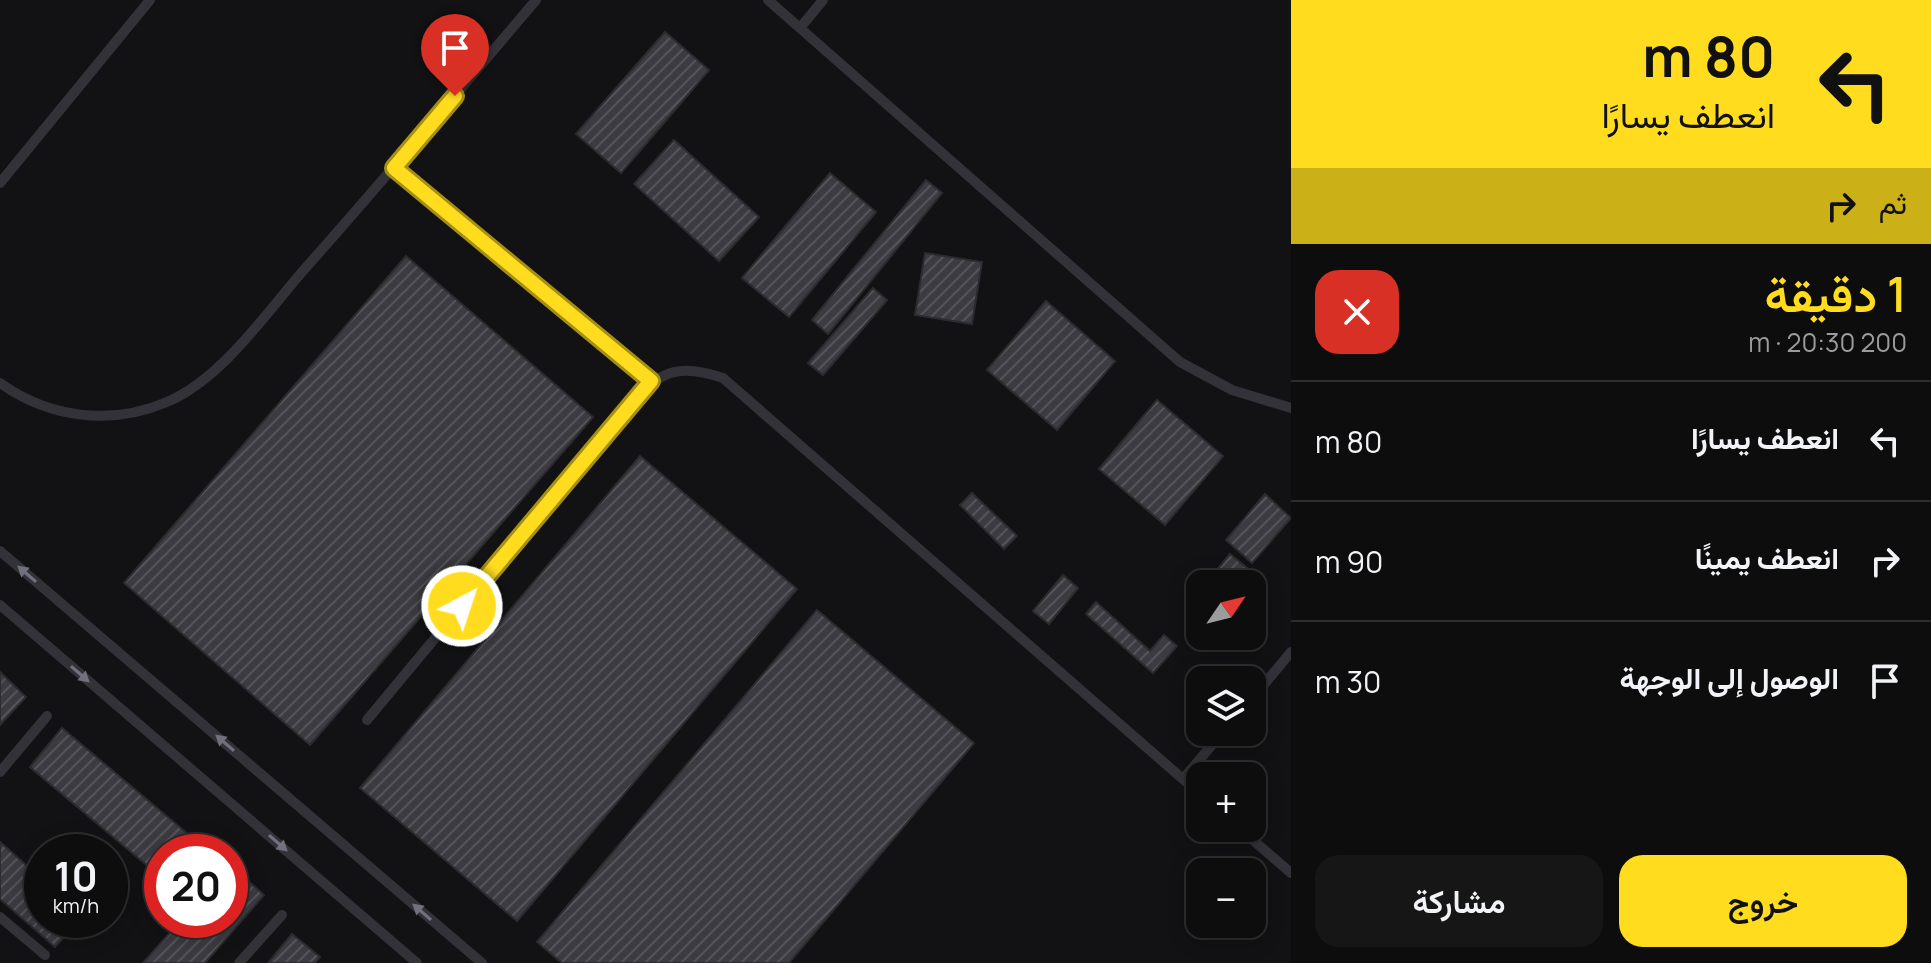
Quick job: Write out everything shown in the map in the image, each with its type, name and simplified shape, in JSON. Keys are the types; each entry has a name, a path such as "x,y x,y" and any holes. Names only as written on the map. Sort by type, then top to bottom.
{"lane":[{"path":"0,183 150,0"},
{"path":"0,383 55,411 101,416 147,410 190,390 225,359 394,168 536,0"},
{"path":"768,0 1180,362 1232,390 1291,408"},
{"path":"800,28 823,0"},
{"path":"394,168 651,381"},
{"path":"367,720 651,381 674,371 699,370 723,378 1186,782"},
{"path":"0,551 482,963"},
{"path":"0,605 417,963"},
{"path":"1266,682 1291,652"},
{"path":"0,772 47,716"},
{"path":"1183,779 1211,746"},
{"path":"1255,842 1291,873"},
{"path":"239,963 282,915"},
{"path":"0,917 45,955"}],"building":[{"path":"665,32 709,70 621,173 576,134"},
{"path":"674,140 759,217 719,261 634,184"},
{"path":"830,173 876,212 789,317 742,278"},
{"path":"926,180 942,193 828,334 812,320"},
{"path":"925,253 982,262 972,324 915,315"},
{"path":"406,256 593,417 310,745 124,583"},
{"path":"873,288 887,300 823,375 808,363"},
{"path":"1046,301 1115,361 1057,430 987,370"},
{"path":"1157,400 1223,456 1165,525 1099,469"},
{"path":"640,456 797,589 517,921 360,788"},
{"path":"972,493 1017,536 1004,549 960,505"},
{"path":"1265,494 1291,518 1252,563 1226,540"},
{"path":"1230,554 1247,568 1245,570 1217,570"},
{"path":"1063,575 1078,588 1049,624 1033,611"},
{"path":"1096,602 1150,651 1164,635 1177,646 1153,673 1086,614"},
{"path":"817,610 974,743 789,963 562,963 537,942"},
{"path":"0,672 26,697 0,725"},
{"path":"62,728 188,834 144,834 144,863 128,849 128,834 110,834 30,767"},
{"path":"0,842 24,863 24,920 0,899"},
{"path":"248,881 264,895 248,913"},
{"path":"292,934 320,957 315,963 268,963"},
{"path":"45,938 63,938 55,947"},
{"path":"165,938 227,938 205,963 143,963"}],"route":[{"path":"455,96 394,168 651,381 462,606"}]}
